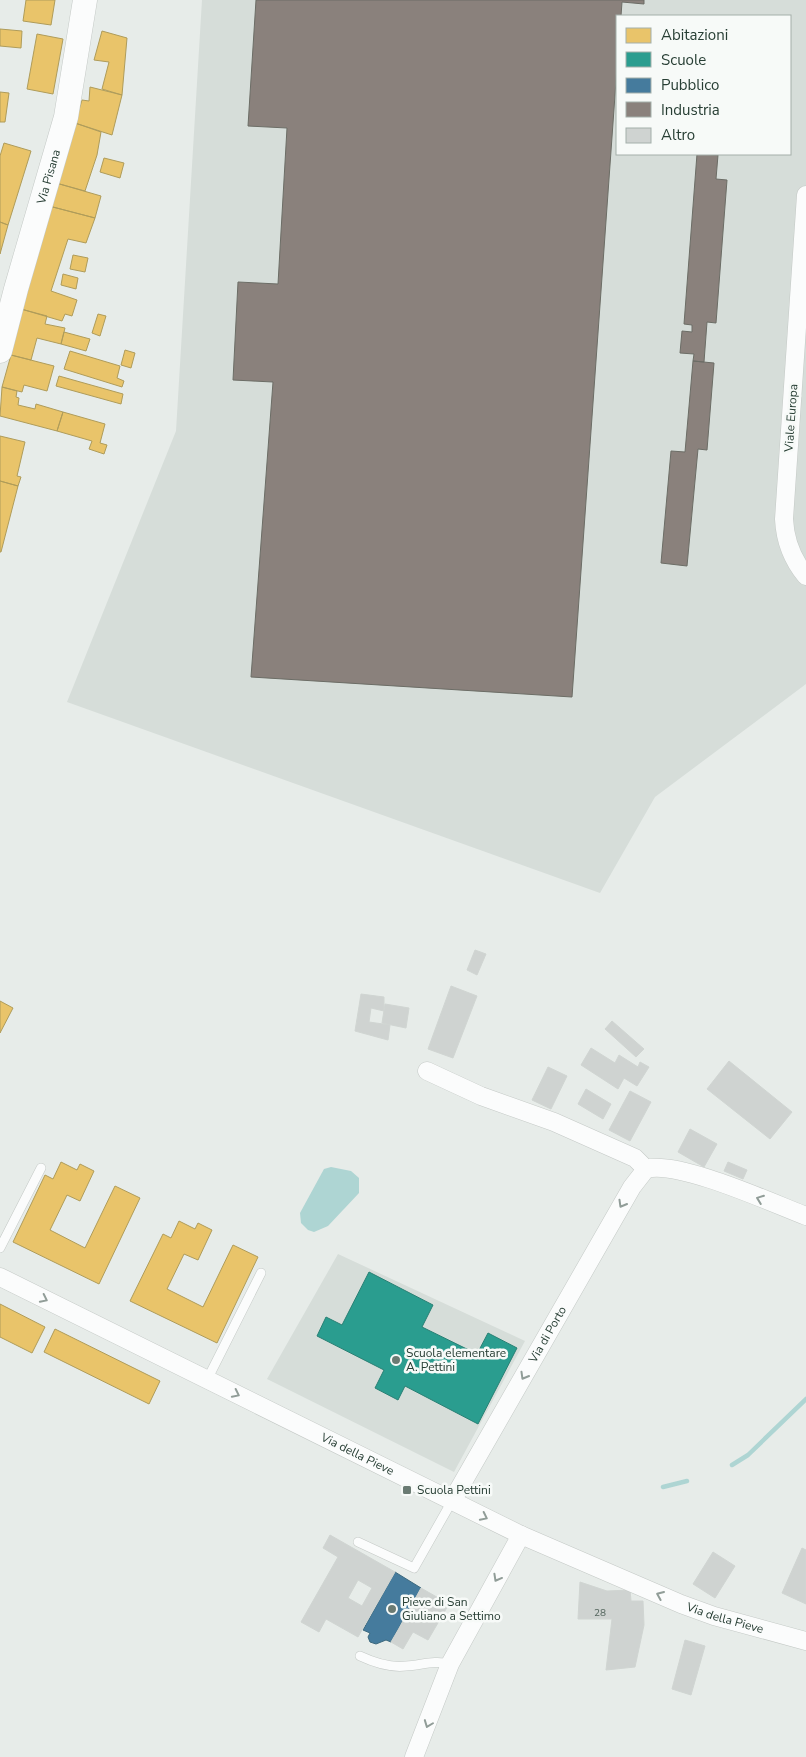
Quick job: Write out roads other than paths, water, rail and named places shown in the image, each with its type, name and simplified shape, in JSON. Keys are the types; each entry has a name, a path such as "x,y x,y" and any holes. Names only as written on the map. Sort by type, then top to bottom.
{"main road":[{"name":"Via Pisana","path":"0,351 16,288 66,117 85,0"}],"street":[{"name":"Viale Europa","path":"806,195 784,519 785,536 791,552 806,576"},
{"path":"427,1071 481,1096 554,1122 635,1158 646,1169 659,1167 681,1170 806,1216"},
{"name":"Via di Porto","path":"452,1501 632,1187 646,1169"},
{"name":"Via della Pieve","path":"0,1277 521,1535 681,1604 714,1616 806,1641"},
{"path":"414,1757 450,1664 521,1535"}],"lane":[{"path":"0,1248 41,1168"},
{"path":"207,1380 261,1273"},
{"path":"358,1542 414,1568 452,1501"},
{"path":"360,1656 378,1664 389,1666 405,1667 436,1661 450,1664"}],"water":[{"path":"331,1167 351,1171 359,1178 359,1193 328,1226 314,1232 308,1230 301,1223 300,1213 324,1169"}],"waterway":[{"path":"732,1465 748,1455 806,1399"},
{"path":"663,1487 687,1481"}],"place":[{"name":"Scuola elementare A. Pettini","path":"396,1360"},
{"name":"Scuola Pettini","path":"407,1490"},
{"name":"Pieve di San Giuliano a Settimo","path":"392,1609"}]}
